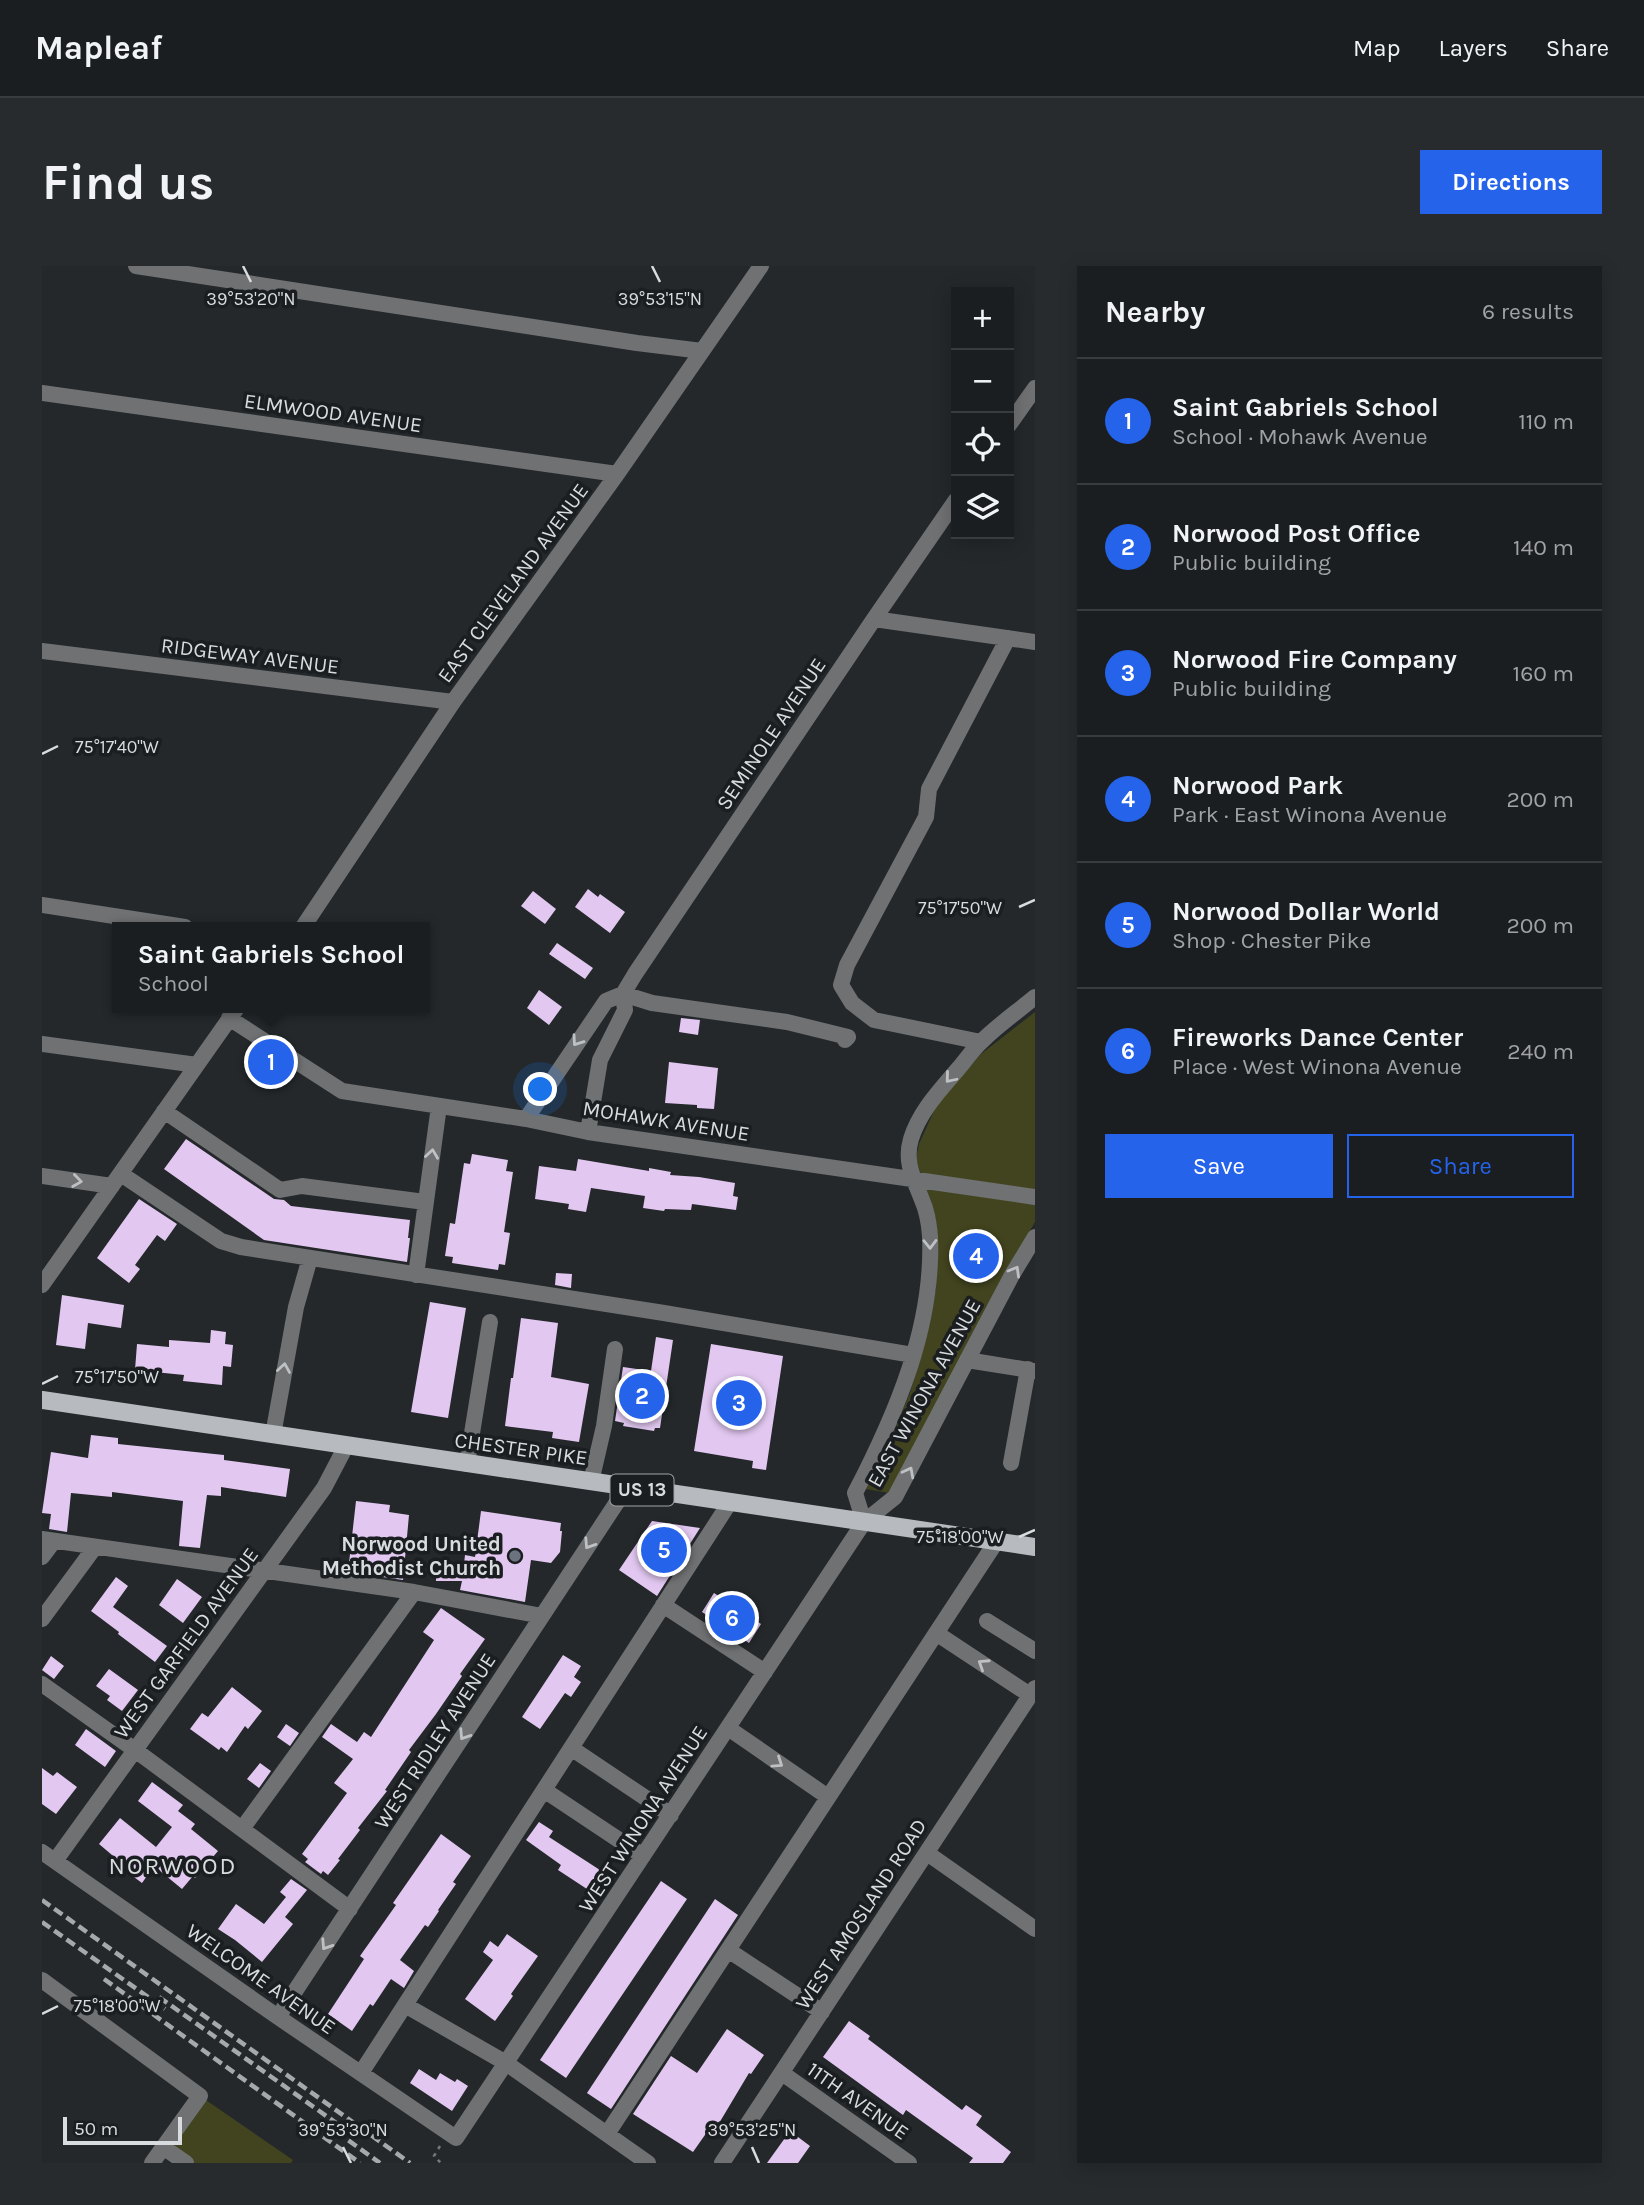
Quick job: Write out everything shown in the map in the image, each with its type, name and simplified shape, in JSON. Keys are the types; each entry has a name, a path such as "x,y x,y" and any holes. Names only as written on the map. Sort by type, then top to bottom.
{"main road":[{"name":"CHESTER PIKE","path":"42,1399 1035,1547"}],"street":[{"path":"136,266 702,352"},
{"name":"EAST CLEVELAND AVENUE","path":"306,922 453,702 617,474 761,266"},
{"path":"1014,418 1035,387"},
{"name":"ELMWOOD AVENUE","path":"42,393 617,474"},
{"name":"SEMINOLE AVENUE","path":"526,1119 606,1001 623,994 642,962 951,507"},
{"path":"874,619 1035,642"},
{"path":"981,1042 874,1020 852,1003 841,985 847,965 926,817 929,789 1008,638"},
{"name":"RIDGEWAY AVENUE","path":"42,651 453,702"},
{"path":"42,905 152,922"},
{"path":"623,994 652,1003 787,1022 848,1037 845,1040"},
{"name":"SEMINOLE AVENUE","path":"588,1132 600,1060 625,1010 623,994"},
{"name":"EAST WINONA AVENUE","path":"1035,997 981,1042 931,1101 915,1128 908,1154 913,1179 927,1213 930,1246 924,1312 891,1419 855,1493 864,1522 895,1497 1012,1275 1035,1237"},
{"path":"42,1285 233,1013"},
{"name":"MOHAWK AVENUE","path":"233,1013 342,1091 526,1119 588,1132 1035,1197"},
{"path":"42,1044 197,1065"},
{"path":"416,1275 439,1106"},
{"path":"164,1111 280,1190 302,1186 425,1202"},
{"path":"42,1176 116,1180 221,1241 241,1247 913,1354"},
{"path":"273,1435 296,1307 310,1258"},
{"path":"467,1464 491,1321"},
{"path":"591,1482 604,1426 615,1349"},
{"path":"967,1360 1032,1370 1011,1463"},
{"name":"WEST GARFIELD AVENUE","path":"49,1857 135,1750 264,1572 324,1488 346,1446"},
{"name":"WEST RIDLEY AVENUE","path":"278,2017 627,1488"},
{"path":"361,2073 730,1502"},
{"name":"WEST WINONA AVENUE","path":"452,2136 506,2063 864,1522"},
{"path":"42,1557 48,1540 414,1591 542,1616"},
{"path":"607,2134 996,1542"},
{"path":"42,1619 95,1547"},
{"path":"242,1829 414,1591"},
{"path":"663,1605 765,1672"},
{"path":"986,1621 1035,1651"},
{"path":"936,1633 1033,1691"},
{"path":"42,1684 349,1909"},
{"name":"WEST AMOSLAND ROAD","path":"722,2163 1033,1691"},
{"path":"728,1728 828,1797"},
{"path":"571,1748 671,1815"},
{"path":"544,1790 643,1856"},
{"path":"927,1853 1035,1929"},
{"name":"WELCOME AVENUE","path":"49,1857 452,2136"},
{"path":"728,1950 822,2012"},
{"path":"42,1980 200,2096 152,2163"},
{"path":"405,2005 506,2063 648,2163"},
{"name":"11TH AVENUE","path":"782,2073 909,2163"},
{"path":"163,2147 186,2163"}],"path":[{"path":"441,2163 434,2156 452,2136"}],"green space":[{"path":"1035,1012 1035,1222 889,1493 866,1489 910,1393 927,1334 936,1289 937,1227 916,1158 919,1144 938,1102 981,1054"},
{"path":"200,2096 293,2160 291,2163 186,2163 163,2147"}],"building":[{"path":"588,889 625,912 610,933 575,907"},
{"path":"533,891 556,909 545,924 521,906"},
{"path":"557,943 593,968 585,979 549,954"},
{"path":"539,990 562,1007 549,1025 527,1008"},
{"path":"681,1018 700,1020 698,1035 679,1032"},
{"path":"669,1062 718,1068 714,1109 665,1103"},
{"path":"186,1139 274,1199 284,1200 291,1206 410,1220 407,1262 264,1240 164,1169"},
{"path":"472,1154 508,1160 506,1171 513,1172 504,1232 510,1233 505,1265 499,1264 498,1270 452,1263 453,1257 445,1256 450,1223 455,1224 464,1163 470,1164"},
{"path":"578,1159 735,1183 733,1196 738,1197 736,1210 692,1204 691,1210 664,1211 643,1208 645,1196 591,1188 586,1212 568,1209 569,1204 535,1199 539,1166 576,1171"},
{"path":"139,1199 177,1224 165,1241 157,1235 135,1265 140,1269 129,1283 97,1258"},
{"path":"556,1273 572,1274 571,1288 555,1285"},
{"path":"62,1295 124,1305 121,1328 88,1323 85,1349 56,1345"},
{"path":"430,1302 466,1308 448,1418 411,1412"},
{"path":"521,1318 558,1323 551,1377 589,1384 579,1442 552,1438 553,1432 505,1426"},
{"path":"211,1330 226,1332 225,1344 233,1345 231,1367 223,1366 222,1385 183,1381 184,1375 135,1370 137,1344 169,1347 169,1340 210,1343"},
{"path":"656,1337 673,1340 660,1428 655,1428 654,1431 623,1426 624,1423 615,1421 623,1367 651,1371"},
{"path":"711,1344 783,1356 766,1470 752,1468 753,1461 694,1451"},
{"path":"91,1435 118,1438 118,1444 224,1455 224,1460 290,1469 286,1497 221,1487 221,1496 207,1495 200,1548 179,1546 183,1501 112,1492 112,1497 71,1493 67,1532 49,1529 51,1514 42,1513 51,1452 88,1458"},
{"path":"356,1501 390,1505 389,1512 409,1515 403,1580 348,1572"},
{"name":"Norwood United Methodist Church","path":"481,1511 561,1523 560,1552 551,1563 531,1560 525,1602 460,1590 462,1581 436,1581 436,1564 464,1564 465,1555 475,1557"},
{"path":"652,1521 700,1528 657,1596 619,1570"},
{"path":"116,1577 128,1586 113,1607 167,1646 155,1662 91,1611"},
{"path":"177,1579 202,1597 183,1623 159,1605"},
{"path":"714,1593 761,1624 749,1643 702,1612"},
{"path":"441,1608 485,1639 409,1750 411,1752 385,1790 387,1791 358,1828 360,1830 338,1859 340,1860 328,1875 323,1871 321,1874 305,1862 308,1859 302,1854 347,1793 334,1783 353,1759 322,1737 331,1724 357,1742 364,1732 371,1737 434,1640 423,1632"},
{"path":"563,1655 581,1666 574,1677 581,1682 571,1697 565,1693 540,1729 522,1717"},
{"path":"51,1656 64,1666 54,1679 42,1670"},
{"path":"109,1669 138,1690 122,1711 107,1700 110,1696 96,1686"},
{"path":"232,1687 262,1711 248,1729 245,1726 227,1752 221,1747 219,1750 190,1729 202,1713 208,1717"},
{"path":"286,1724 299,1733 290,1746 277,1737"},
{"path":"86,1729 116,1751 105,1767 75,1745"},
{"path":"260,1763 271,1771 259,1788 247,1779"},
{"path":"42,1768 53,1776 57,1772 77,1787 56,1814 42,1804"},
{"path":"152,1782 183,1805 178,1811 195,1824 191,1829 218,1851 182,1889 154,1866 142,1883 123,1869 125,1866 99,1844 120,1818 156,1847 172,1827 138,1801"},
{"path":"539,1822 553,1831 549,1837 603,1872 590,1891 558,1870 561,1865 526,1840"},
{"path":"441,1834 471,1856 453,1882 456,1884 439,1911 428,1927 425,1925 400,1960 414,1971 404,1988 391,1979 352,2031 328,2014 364,1959 360,1956 396,1905 393,1903"},
{"path":"291,1879 307,1890 285,1917 293,1924 262,1962 218,1929 236,1904 264,1924 286,1897 280,1892"},
{"path":"661,1881 687,1899 566,2078 540,2060"},
{"path":"715,1899 738,1915 611,2109 587,2093"},
{"path":"507,1934 538,1956 495,2021 465,1999 493,1960 483,1952 490,1941 498,1947"},
{"path":"849,2021 870,2036 868,2039 962,2110 966,2105 982,2116 976,2125 1011,2152 1003,2163 969,2163 973,2158 906,2110 903,2115 823,2057"},
{"path":"727,2029 764,2055 751,2074 749,2073 712,2135 707,2132 693,2152 633,2114 671,2056 697,2073"},
{"path":"419,2069 436,2080 440,2073 468,2086 452,2111 410,2083"},
{"path":"790,2131 810,2146 798,2163 767,2163"}],"railway":[{"path":"42,1900 410,2163"},
{"path":"42,1922 165,2009"},
{"path":"104,1979 360,2163"},
{"path":"159,1997 339,2125"},
{"path":"324,2123 380,2163"}],"place":[{"name":"Saint Gabriels School","path":"271,1062"},
{"name":"Norwood Park","path":"976,1256"},
{"name":"Norwood Post Office","path":"642,1396"},
{"name":"Norwood Fire Company","path":"739,1403"},
{"name":"Norwood Dollar World","path":"664,1550"},
{"name":"Norwood United Methodist Church","path":"515,1556"},
{"name":"Fireworks Dance Center","path":"732,1618"}],"district":[{"name":"NORWOOD","path":"173,1866"}]}
